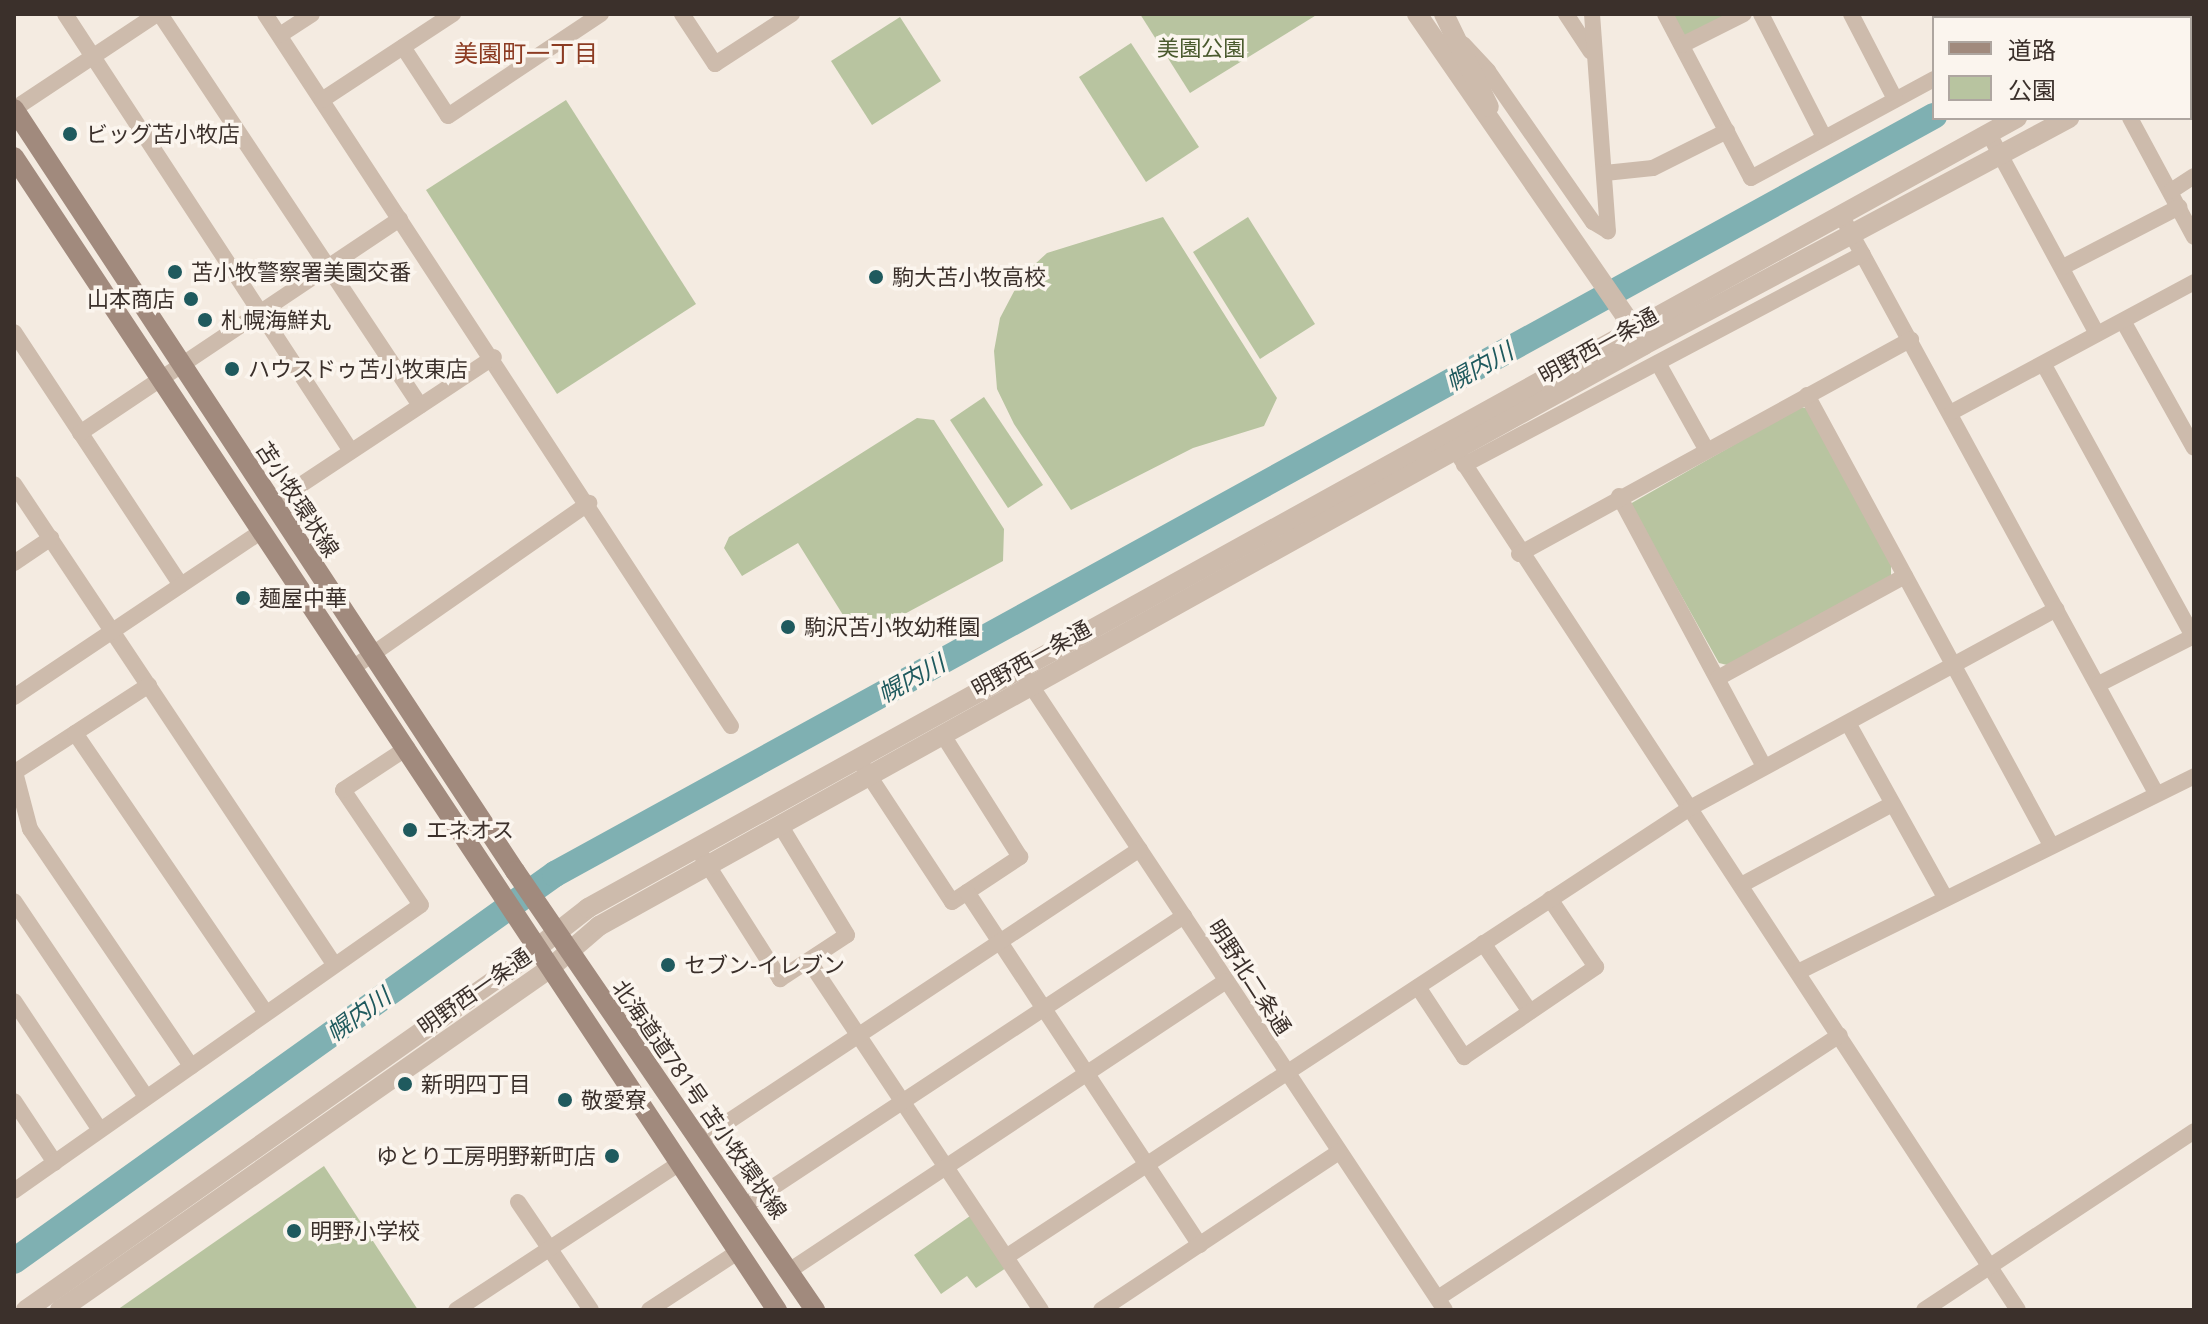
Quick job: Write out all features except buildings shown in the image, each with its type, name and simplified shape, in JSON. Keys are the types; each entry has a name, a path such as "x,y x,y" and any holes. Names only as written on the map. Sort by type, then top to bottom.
{"main road":[{"name":"苫小牧環状線","path":"14,109 551,924"},
{"path":"14,157 158,381 259,533 354,667 535,950 681,1162 777,1310"},
{"name":"北海道道781号 苫小牧環状線","path":"551,924 702,1139 815,1310"}],"street":[{"path":"65,14 351,451"},
{"path":"14,109 159,14 420,405"},
{"path":"265,14 494,357 731,726"},
{"path":"280,35 312,14"},
{"path":"322,100 453,14"},
{"path":"403,47 448,116 601,14"},
{"path":"682,14 715,64 787,15"},
{"path":"1417,14 1460,82 1497,125 1636,330"},
{"path":"1444,14 1460,40 1497,125"},
{"path":"1566,14 1593,54"},
{"path":"1460,40 1488,71 1593,222 1608,231 1592,14"},
{"path":"1665,14 1751,178 1932,80"},
{"path":"1682,45 1744,14"},
{"path":"1761,14 1824,137"},
{"path":"1851,14 1895,99"},
{"name":"明野西一条通","path":"35,1307 535,950 551,924 588,908 697,847 863,767 1445,434 2014,120"},
{"name":"明野西一条通","path":"60,1310 549,969 599,926 780,825 863,767 943,735 1024,676 1460,459 1636,330 1858,245 2000,156 2065,120"},
{"path":"2131,120 2194,237"},
{"path":"1605,173 1653,168 1727,131"},
{"path":"1989,134 2097,334"},
{"path":"2171,191 2194,176"},
{"path":"2063,267 2179,207"},
{"path":"1841,216 1952,412 2156,793"},
{"path":"80,433 400,219"},
{"path":"1460,459 1658,363 1858,245"},
{"path":"1952,412 2194,282"},
{"path":"2123,321 2194,448"},
{"path":"14,332 181,585"},
{"path":"1519,554 1619,496 1911,339"},
{"path":"272,504 494,357"},
{"path":"1658,363 1706,449"},
{"path":"2044,365 2194,636 2099,684"},
{"path":"1807,395 2051,845"},
{"path":"1445,434 1519,554 1743,884 2018,1310"},
{"path":"14,484 334,964"},
{"path":"1619,496 1763,765"},
{"path":"354,667 589,503"},
{"path":"14,697 259,533"},
{"path":"14,563 51,538"},
{"path":"1718,678 1905,576"},
{"path":"1006,1257 1690,808 1763,765 1848,723 2056,609"},
{"name":"明野北二条通","path":"1024,676 1441,1304"},
{"path":"149,685 15,772 30,829 191,1066"},
{"path":"1848,723 1945,897"},
{"path":"75,733 265,1012"},
{"path":"863,767 952,902 1020,857 943,735"},
{"path":"14,1191 421,905 343,790 407,748"},
{"path":"1800,971 2194,776"},
{"path":"1743,884 1892,804"},
{"path":"697,847 780,979 847,935 780,825"},
{"path":"702,1139 996,941 1140,849"},
{"path":"967,892 996,941 1150,1163 1200,1245"},
{"path":"1418,987 1464,1057 1596,967 1550,899"},
{"path":"14,901 146,1097"},
{"path":"746,1205 902,1103 1043,1005 1184,916"},
{"path":"1483,943 1530,1012"},
{"path":"809,961 1041,1310"},
{"path":"789,1271 1226,981"},
{"path":"14,1001 100,1130"},
{"path":"1441,1304 1840,1035"},
{"path":"14,1101 55,1163"},
{"path":"1924,1310 2194,1131"},
{"path":"1101,1310 1339,1152"},
{"path":"456,1310 681,1162"},
{"path":"518,1202 591,1310"},
{"path":"649,1310 739,1251"}],"green space":[{"name":"美園公園","path":"1140,14 1318,14 1190,93"},
{"path":"1665,14 1744,14 1682,45"},
{"path":"900,17 941,81 872,125 831,61"},
{"path":"1131,43 1199,147 1146,182 1079,77"},
{"path":"566,100 696,304 557,394 426,190"},
{"path":"1163,217 1277,398 1264,426 1193,448 1071,510 1014,424 997,389 994,351 1000,318 1022,276 1047,253"},
{"path":"1248,217 1315,324 1260,359 1193,252"},
{"path":"984,397 1043,485 1008,508 950,420"},
{"path":"1800,407 1806,408 1891,565 1891,577 1727,665 1719,663 1630,504"},
{"path":"917,418 934,420 1004,529 1003,561 858,639 798,543 742,576 724,548 729,537"},
{"name":"明野小学校","path":"324,1166 418,1310 117,1310"},
{"path":"970,1216 1006,1268 976,1288 967,1276 941,1294 914,1255"}],"waterway":[{"name":"幌内川","path":"14,1261 555,874 1932,117"}],"place":[{"name":"ビッグ苫小牧店","path":"70,134"},
{"name":"苫小牧警察署美園交番","path":"175,272"},
{"name":"駒大苫小牧高校","path":"876,277"},
{"name":"山本商店","path":"191,299"},
{"name":"札幌海鮮丸","path":"205,320"},
{"name":"ハウスドゥ苫小牧東店","path":"232,369"},
{"name":"麺屋中華","path":"243,598"},
{"name":"駒沢苫小牧幼稚園","path":"788,627"},
{"name":"エネオス","path":"410,830"},
{"name":"セブン-イレブン","path":"668,965"},
{"name":"新明四丁目","path":"405,1084"},
{"name":"敬愛寮","path":"565,1100"},
{"name":"ゆとり工房明野新町店","path":"612,1156"},
{"name":"明野小学校","path":"294,1231"}],"district":[{"name":"美園町一丁目","path":"526,53"}]}
